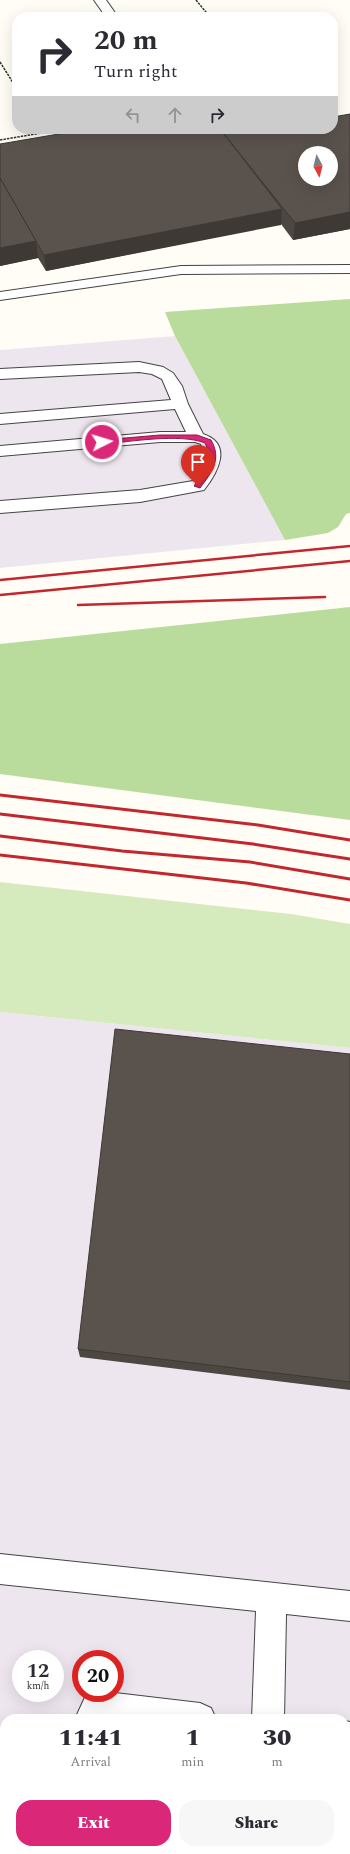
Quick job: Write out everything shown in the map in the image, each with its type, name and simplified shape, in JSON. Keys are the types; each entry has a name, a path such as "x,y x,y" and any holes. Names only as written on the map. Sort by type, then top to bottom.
{"lane":[{"path":"100,0 108,12"},
{"path":"0,296 181,270 350,269"},
{"path":"0,374 139,367 159,370 173,381 180,404 197,437"},
{"path":"0,419 180,404"},
{"path":"0,451 160,437 197,437 208,441 213,452 210,471 198,486 140,496 0,507"},
{"path":"0,1569 350,1606"},
{"path":"268,1714 271,1597"},
{"path":"93,1714 97,1706 160,1714"}],"path":[{"path":"196,0 206,12"},
{"path":"0,62 12,81"},
{"path":"0,140 38,134"}],"shaded area":[{"path":"175,336 285,540 0,568 0,350"},
{"path":"0,1012 350,1048 350,1714 0,1714"}],"green space":[{"path":"350,299 350,513 346,514 338,527 328,533 285,540 175,336 165,312"},
{"path":"350,607 350,820 0,774 0,644"},
{"path":"0,882 291,914 350,924 350,1048 0,1012"}],"building":[{"path":"350,114 350,212 295,223 224,134 338,134 338,116"},
{"path":"59,134 224,134 282,209 44,255 0,178 0,144"},
{"path":"0,178 36,241 0,248"},
{"path":"115,1029 350,1054 350,1382 78,1349"}],"railway":[{"path":"0,580 350,546"},
{"path":"0,595 350,561"},
{"path":"78,605 325,597"},
{"path":"0,795 258,825 350,840"},
{"path":"0,814 253,844 350,859"},
{"path":"0,836 122,851 250,862 350,879"},
{"path":"0,855 246,883 350,900"}],"route":[{"path":"102,442 160,437 197,437 208,441 213,452 210,471 198,486"}]}
